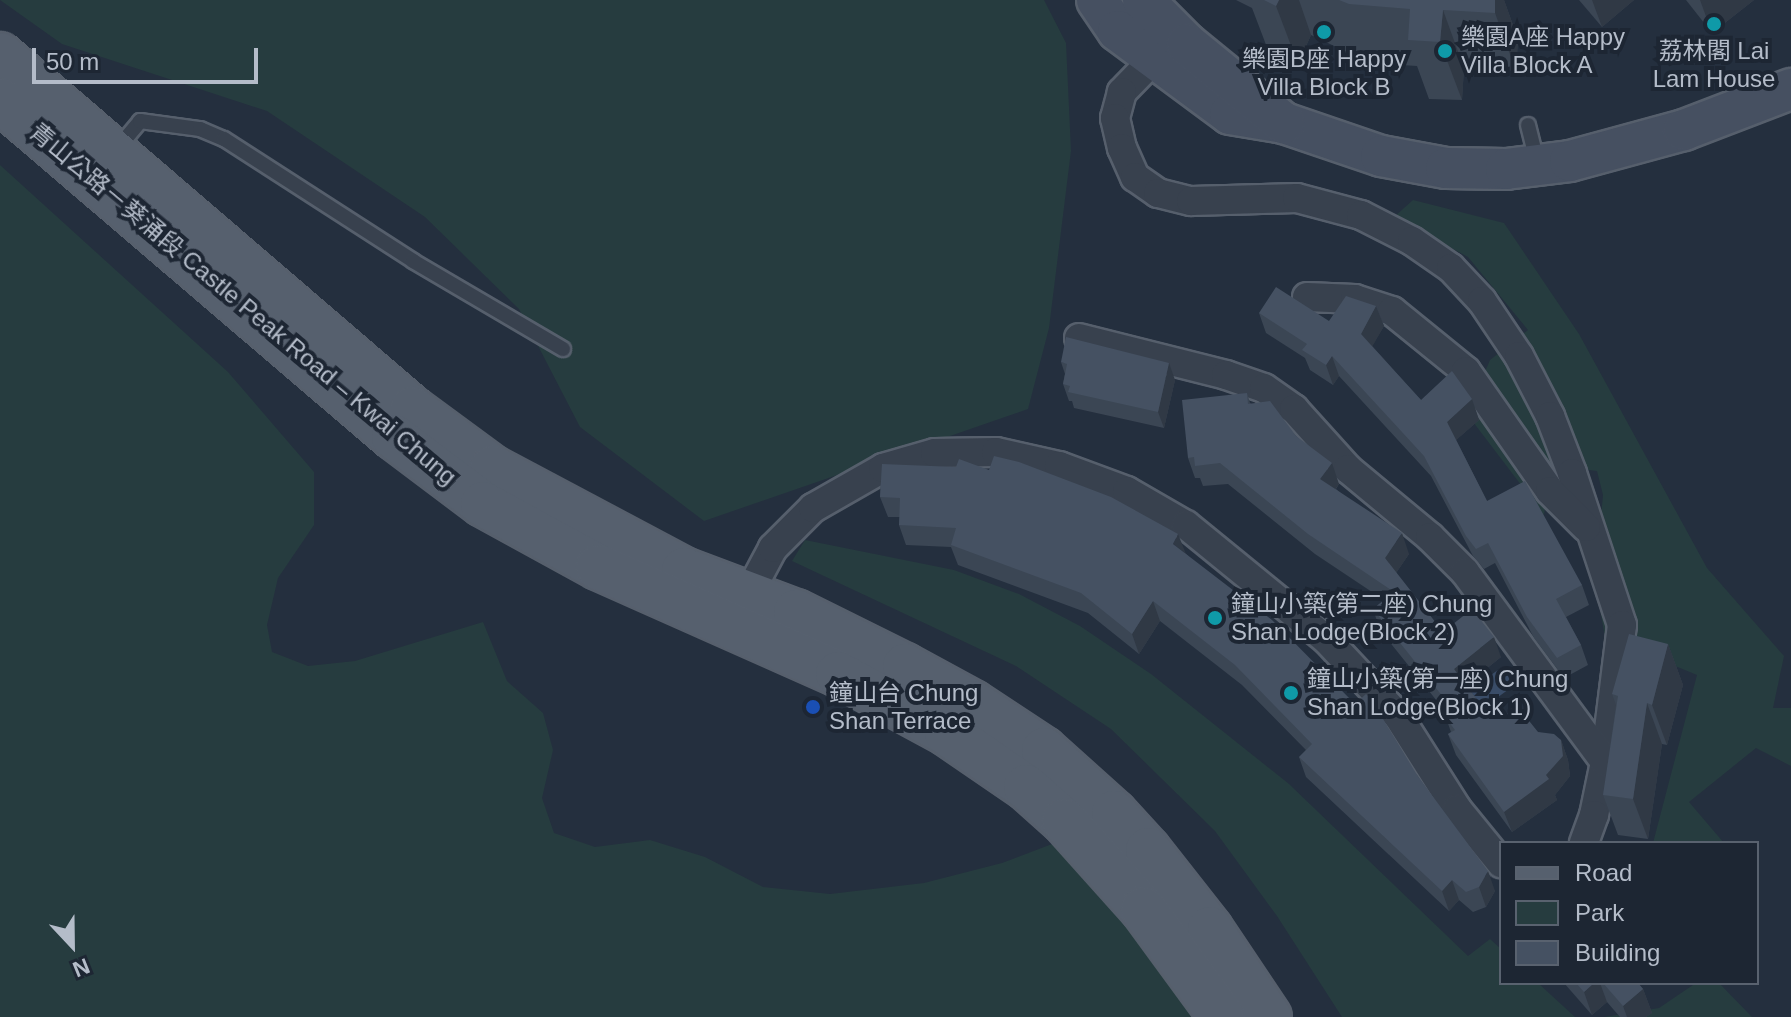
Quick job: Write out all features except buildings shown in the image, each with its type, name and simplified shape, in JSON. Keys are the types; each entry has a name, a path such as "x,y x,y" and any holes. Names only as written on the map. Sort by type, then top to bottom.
{"main road":[{"path":"1097,0 1118,31 1170,52"},
{"path":"1145,4 1170,52 1230,114 1284,123 1351,148 1446,168 1538,166 1684,130 1791,89"},
{"name":"青山公路－葵涌段 Castle Peak Road – Kwai Chung","path":"0,55 452,441 492,468 577,516 684,570 742,611 947,733 1026,787 1064,821 1143,909 1222,1017"},
{"name":"青山公路－葵涌段 Castle Peak Road – Kwai Chung","path":"0,100 394,437 452,482 561,549 742,611 796,612 927,677 1044,750 1105,804 1148,850 1210,929 1269,1017"}],"street":[{"path":"1170,52 1129,82 1115,118 1122,148 1135,177 1158,193 1191,201 1297,198 1361,215 1412,241 1451,268 1482,301 1519,356 1550,416 1622,625 1605,762 1594,815 1585,841"},
{"path":"1307,297 1355,299 1392,311 1466,371 1550,491 1589,531"},
{"path":"1079,338 1226,375 1264,388 1294,409 1348,469 1430,537 1465,572 1605,762"},
{"path":"742,611 773,548 813,508 883,468 935,453 996,452 1059,466 1127,491 1186,525 1326,639 1398,716 1457,809 1499,861"}],"lane":[{"path":"115,151 140,121 200,129 224,139 413,261 563,349"},
{"path":"1528,125 1538,166"}],"green space":[{"path":"0,0 1044,0 1066,43 1071,151 1049,328 1028,409 704,521 580,427 519,309 425,217 267,111 62,44"},
{"path":"0,165 228,372 314,472 314,525 278,578 267,625 272,652 308,666 355,661 483,622 507,681 543,713 553,750 542,798 554,833 595,847 650,840 705,857 763,887 830,894 924,883 1002,863 1052,844 1107,895 1197,1017 0,1017"},
{"path":"1413,200 1504,223 1579,334 1707,568 1784,656 1773,708 1791,708 1791,766 1756,748 1689,802 1722,841 1654,841 1697,675 1605,637 1595,582 1603,495 1597,471 1552,465 1544,515 1467,414 1490,360 1528,330 1468,257 1394,217"},
{"path":"805,540 954,570 1019,594 1080,626 1151,674 1289,784 1468,956 1490,939 1499,947 1499,985 1540,985 1575,1017 1342,1017 1277,916 1215,831 1111,729 1016,666 792,561"},
{"path":"1693,985 1721,985 1752,1017 1604,1017 1659,1008"}],"water":[{"path":"1502,667 1515,685 1454,729 1441,711"}],"place":[{"name":"荔林閣 Lai Lam House","path":"1714,24"},
{"name":"樂園B座 Happy Villa Block B","path":"1324,32"},
{"name":"樂園A座 Happy Villa Block A","path":"1445,51"},
{"name":"鐘山小築(第二座) Chung Shan Lodge(Block 2)","path":"1215,618"},
{"name":"鐘山小築(第一座) Chung Shan Lodge(Block 1)","path":"1291,693"},
{"name":"鐘山台 Chung Shan Terrace","path":"813,707"}]}
